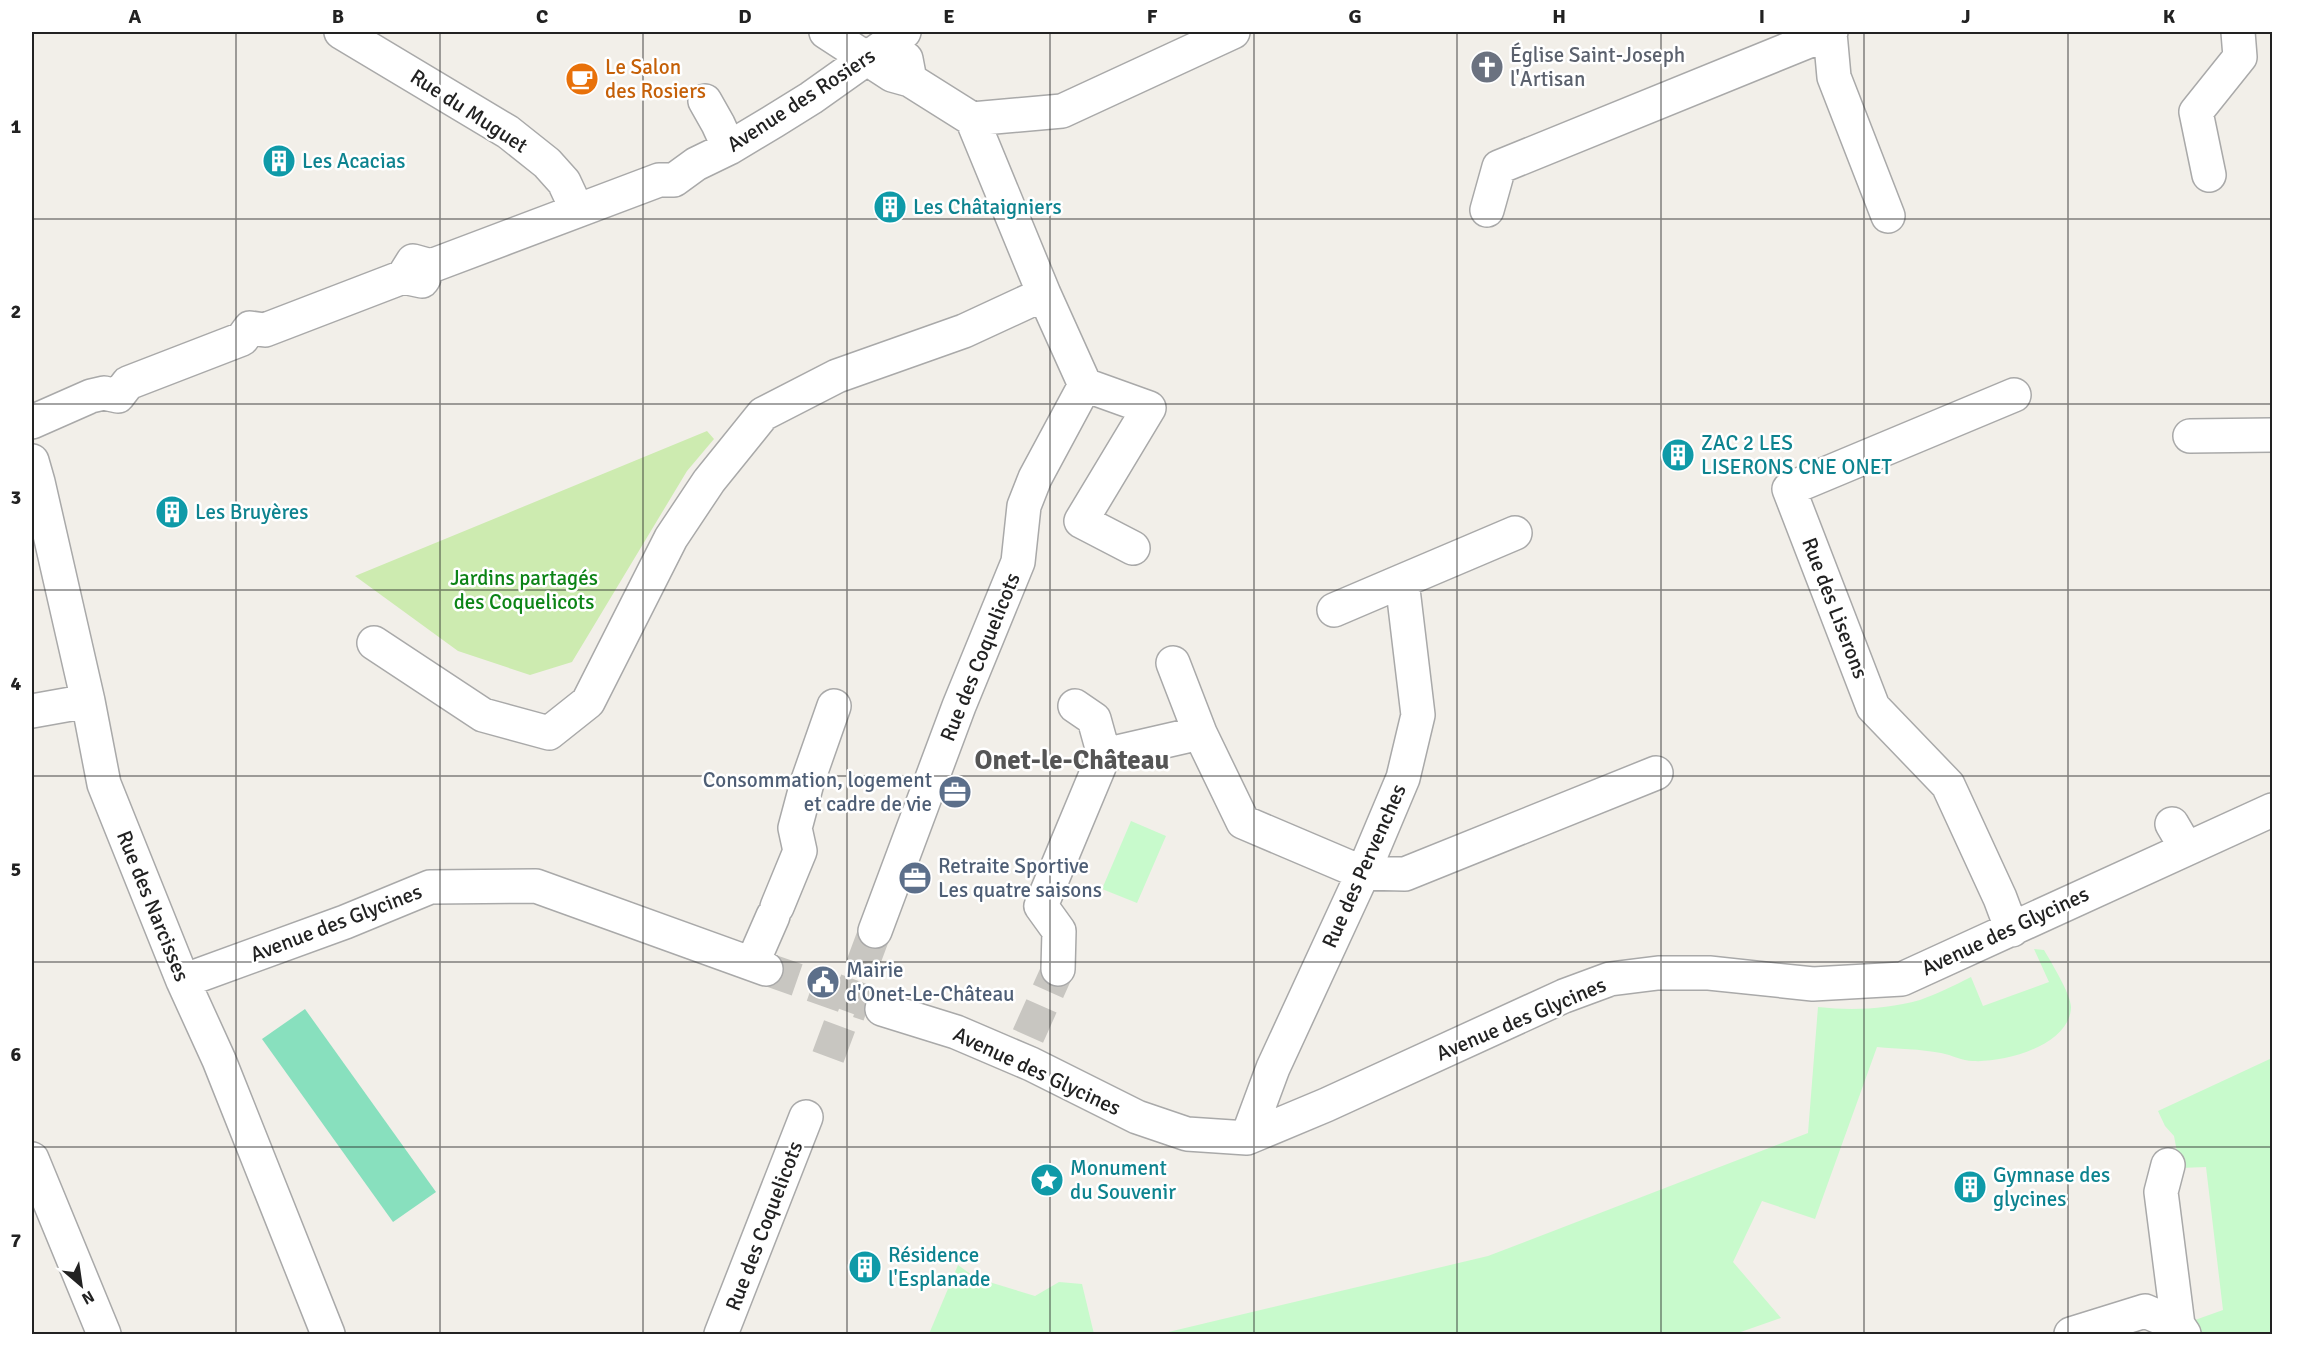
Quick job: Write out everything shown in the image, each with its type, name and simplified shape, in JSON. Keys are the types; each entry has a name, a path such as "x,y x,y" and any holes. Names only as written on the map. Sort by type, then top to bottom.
{"street":[{"name":"Rue du Muguet","path":"341,32 508,132 547,163 564,182 577,210"},
{"path":"826,32 868,57 892,75 910,80 972,119 1044,294 1085,385 1149,408 1081,521 1133,548"},
{"name":"Avenue des Rosiers","path":"32,422 253,334 659,180 669,165 696,164 729,148 811,98 902,32"},
{"path":"902,32 910,80"},
{"path":"972,119 1062,111 1233,32"},
{"path":"1487,210 1499,167 1831,32 1834,77 1888,216"},
{"path":"2208,174 2196,112 2240,57 2238,32"},
{"path":"705,101 729,148"},
{"path":"374,643 483,715 549,733 588,702 671,538 709,481 763,414 837,376 964,331 1044,294"},
{"name":"Rue des Coquelicots","path":"875,931 959,706 1018,561 1023,506 1035,478 1085,385"},
{"name":"Rue des Liserons","path":"2012,930 2000,898 1948,785 1874,707 1789,489 2014,394"},
{"path":"2190,436 2272,435"},
{"name":"Rue des Narcisses","path":"32,461 88,701 104,784 183,981 219,1060 328,1335"},
{"path":"1334,610 1515,533"},
{"name":"Rue des Pervenches","path":"1247,1138 1274,1068 1363,873 1403,778 1418,715 1402,581"},
{"path":"1173,663 1200,733 1243,822 1363,873 1406,874 1656,773"},
{"path":"32,711 88,701"},
{"name":"Avenue des Glycines","path":"183,981 345,922 430,886 536,886 759,966 775,912 800,851 795,828 807,783 834,706"},
{"path":"1058,969 1059,931 1041,906 1104,755 1094,719 1076,706"},
{"path":"1104,755 1200,733"},
{"name":"Avenue des Glycines","path":"882,1009 956,1032 1030,1050 1137,1117 1187,1134 1247,1138 1346,1096 1564,996 1610,979 1658,974 1709,973 1813,984 1902,979 2012,930 2179,836 2272,810"},
{"name":"Rue des Coquelicots","path":"721,1335 806,1117"},
{"path":"32,1159 104,1335"},
{"path":"2168,1165 2162,1192 2181,1330"},
{"path":"2071,1335 2145,1311 2181,1330"}],"green space":[{"name":"Jardins partagés des Coquelicots","path":"707,431 714,439 687,471 572,662 530,675 458,651 355,576"},
{"path":"1131,821 1166,836 1137,903 1102,889"},
{"path":"2034,949 2044,950 2068,996 2071,1008 2067,1021 2059,1033 2033,1050 1986,1061 1969,1061 1945,1054 1877,1047 1815,1219 1762,1201 1733,1262 1781,1318 1735,1334 1160,1334 1488,1256 1808,1133 1818,1007 1869,1008 1907,1003 1933,995 1971,977 1983,1006 2049,982"},
{"path":"305,1009 436,1192 393,1222 262,1039"},
{"path":"2272,1058 2272,1334 2202,1334 2195,1320 2223,1310 2206,1167 2180,1168 2174,1136 2165,1126 2158,1111"},
{"path":"958,1265 976,1278 1035,1296 1059,1282 1082,1284 1094,1334 929,1334"}],"tunnel":[{"path":"828,1057 875,931"},
{"path":"766,969 869,1005"},
{"path":"1028,1036 1058,969"}],"place":[{"name":"Église Saint-Joseph l'Artisan","path":"1487,67"},
{"name":"Le Salon des Rosiers","path":"582,79"},
{"name":"Les Acacias","path":"279,161"},
{"name":"Les Châtaigniers","path":"890,207"},
{"name":"ZAC 2 LES LISERONS CNE ONET","path":"1678,455"},
{"name":"Les Bruyères","path":"172,512"},
{"name":"Consommation, logement et cadre de vie","path":"955,792"},
{"name":"Retraite Sportive Les quatre saisons","path":"915,878"},
{"name":"Mairie d'Onet-Le-Château","path":"823,982"},
{"name":"Monument du Souvenir","path":"1047,1180"},
{"name":"Gymnase des glycines","path":"1970,1187"},
{"name":"Résidence l'Esplanade","path":"865,1267"}],"district":[{"name":"Onet-le-Château","path":"1072,760"}]}
